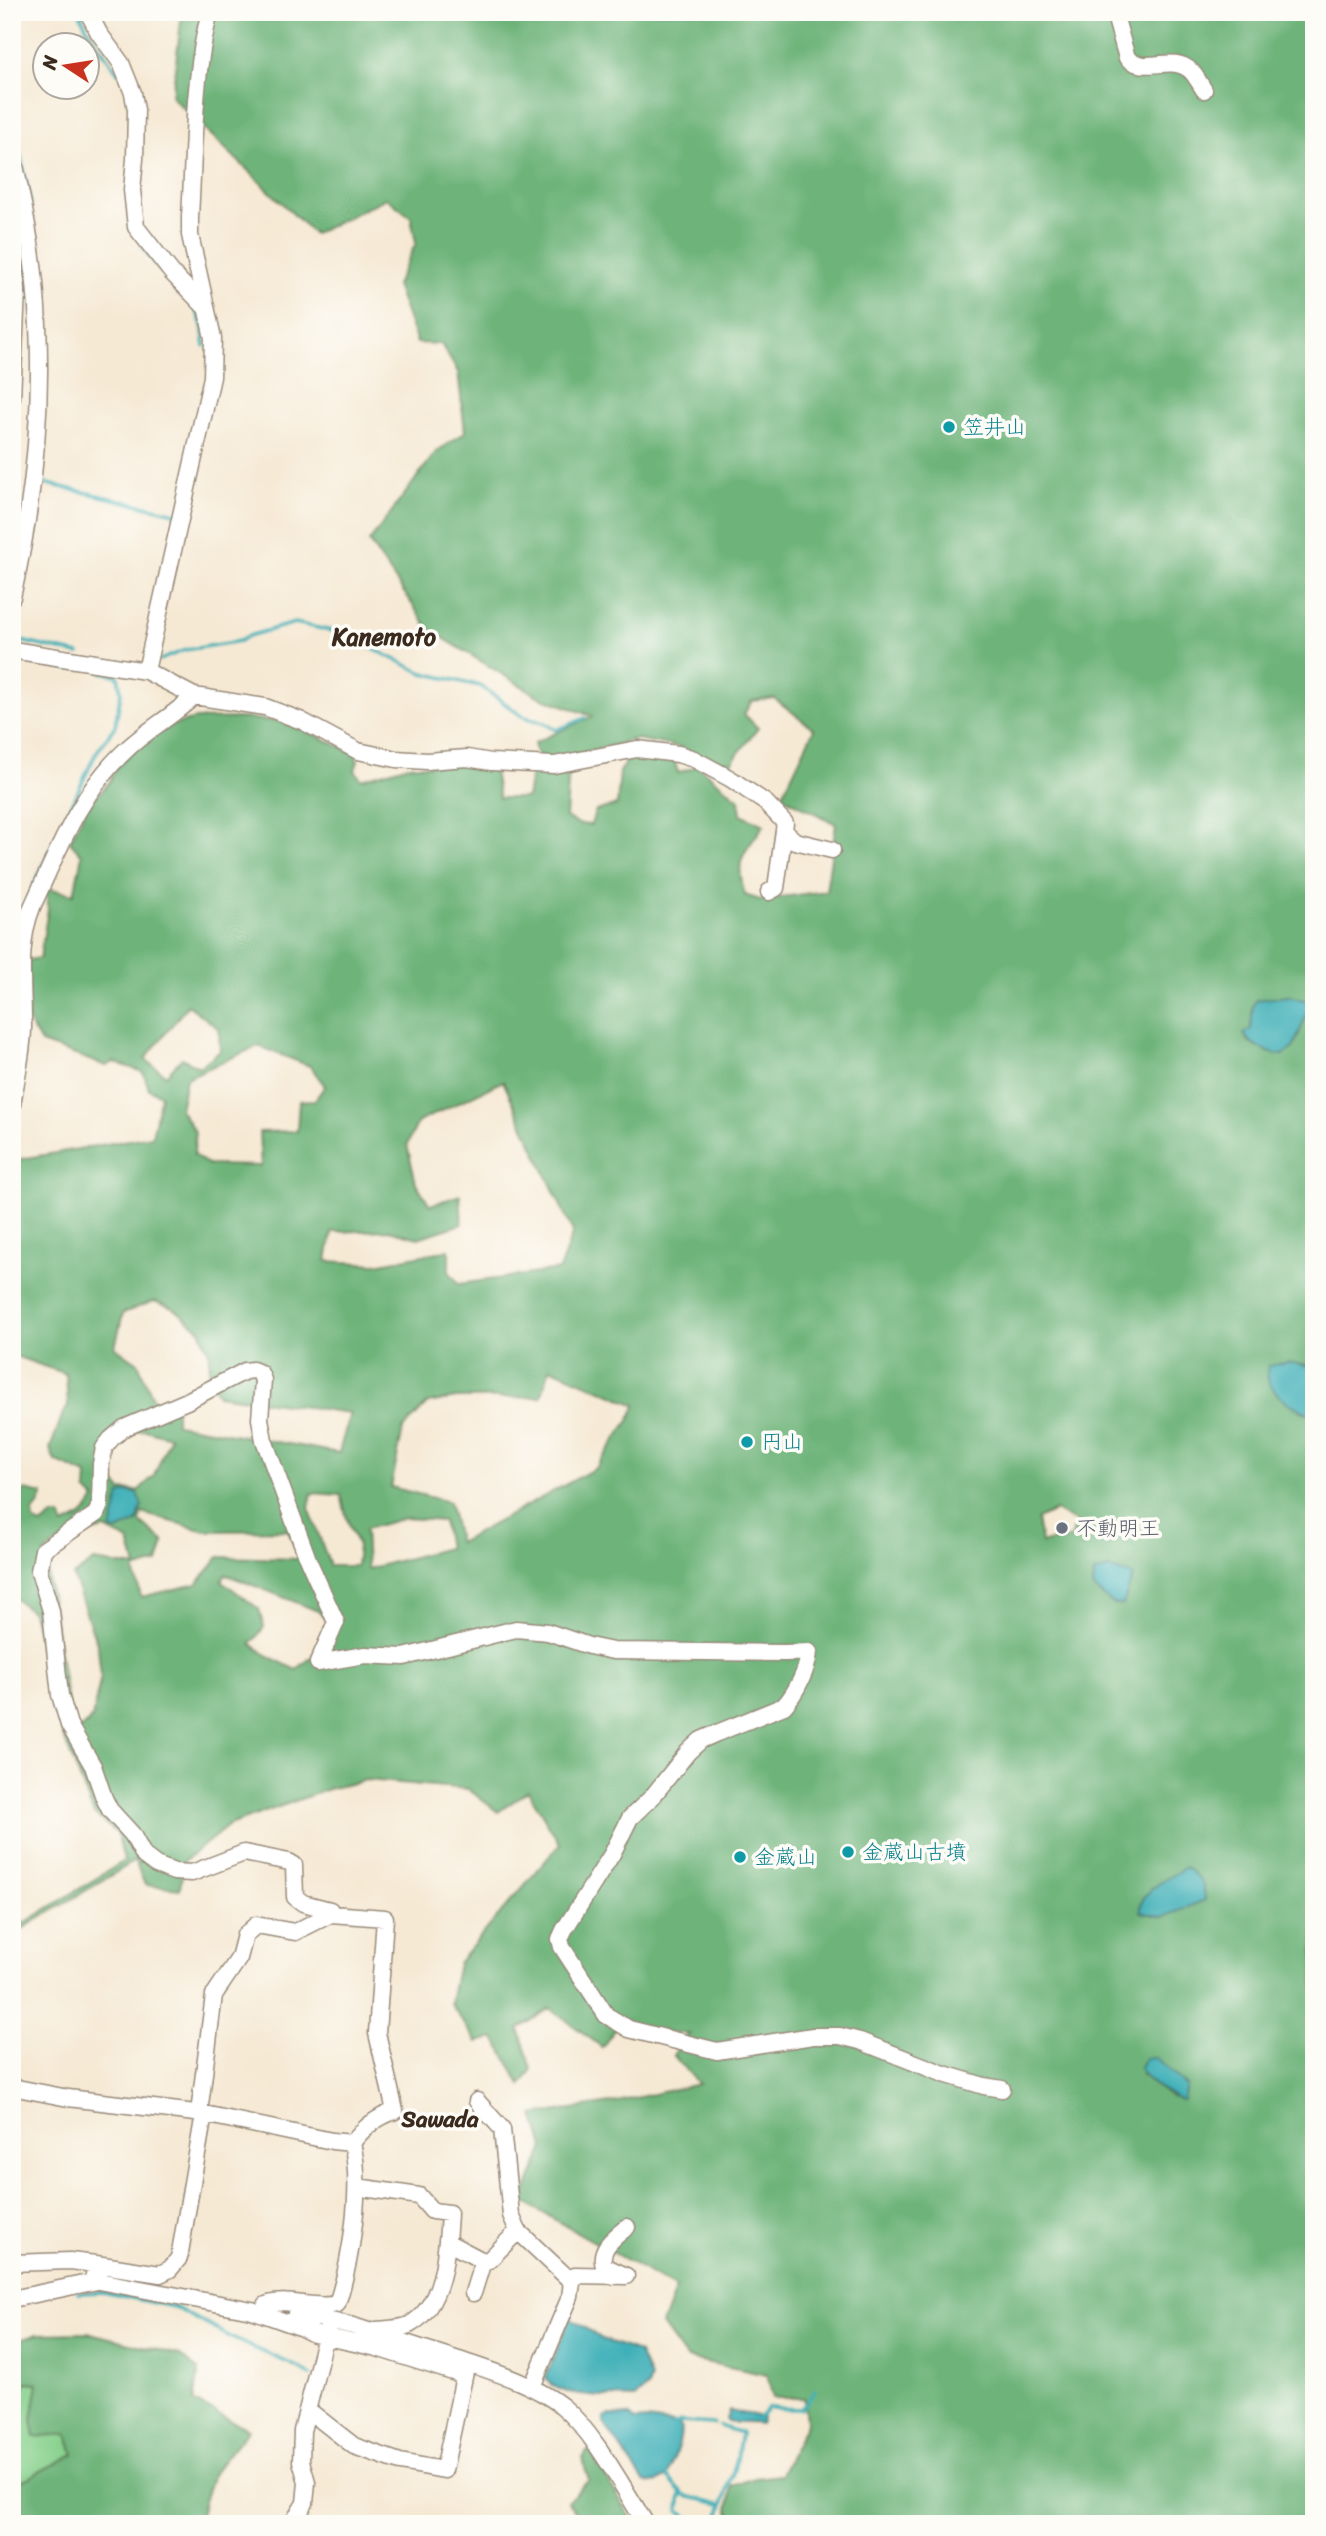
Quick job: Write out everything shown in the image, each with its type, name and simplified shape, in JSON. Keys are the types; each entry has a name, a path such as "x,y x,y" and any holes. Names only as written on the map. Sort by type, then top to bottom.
{"street":[{"path":"88,12 99,33 121,63 133,93 136,110 132,190 136,227 172,273 208,311"},
{"path":"146,671 212,377 214,338 192,245 190,217 200,70 204,32 210,12"},
{"path":"1114,12 1127,58 1133,63 1148,65 1167,62 1183,65 1192,72 1204,90"},
{"path":"12,151 30,240 39,369 31,501 12,597"},
{"path":"12,249 17,290 12,397"},
{"path":"12,650 146,671 194,696 265,707 302,721 358,751 408,761 467,758 554,765 637,750 694,758 766,803 785,823 776,888 769,892"},
{"path":"12,1105 23,1033 21,953 32,908 78,809 101,776 126,750 194,696"},
{"path":"785,832 795,841 832,850"},
{"path":"331,1914 330,1910 303,1903 295,1897 294,1864 289,1862 244,1853 192,1873 156,1865 144,1856 132,1834 110,1810 93,1766 69,1725 60,1695 51,1611 39,1571 43,1550 96,1514 100,1505 104,1448 111,1439 124,1428 221,1386 236,1375 253,1370 260,1373 263,1380 260,1419 264,1440 309,1562 336,1622 318,1663 365,1655 412,1656 516,1629 548,1632 613,1651 809,1652 809,1659 791,1698 784,1706 701,1740 688,1752 652,1797 630,1818 612,1854 564,1930 560,1939 562,1947 606,2015 629,2029 716,2051 813,2036 840,2036 860,2041 944,2074 1002,2089"},
{"path":"12,2299 95,2272 160,2274 170,2269 180,2258 202,2113 214,1996 239,1958 245,1935 256,1925 295,1932 331,1914 385,1918 377,2033 395,2111 382,2115 368,2125 352,2143 357,2187 346,2276 337,2304 324,2307 275,2302 266,2305"},
{"path":"12,2087 68,2098 202,2113 352,2143"},
{"path":"477,2101 502,2129 511,2215 518,2231 572,2282"},
{"path":"12,2263 71,2261 95,2272 328,2328 370,2331 406,2326 421,2317 436,2293 447,2242 449,2213 432,2211 419,2196 357,2187"},
{"path":"532,2387 570,2297 575,2275 586,2273 625,2276 604,2266 601,2258 606,2246 627,2227"},
{"path":"447,2242 483,2261 489,2260 518,2231"},
{"path":"473,2293 483,2261"},
{"path":"95,2272 223,2294 266,2305 377,2348 456,2373 462,2365"},
{"path":"292,2524 305,2503 307,2482 300,2461 300,2447 328,2328"},
{"path":"370,2331 532,2387 563,2407 585,2431 646,2524"},
{"path":"308,2410 354,2446 400,2462 444,2470 462,2365"}],"green space":[{"path":"182,12 1314,12 1314,1367 1303,1364 1299,1410 1314,1415 1314,2524 736,2524 728,2510 732,2486 755,2478 781,2475 806,2423 804,2398 773,2398 767,2375 686,2358 662,2325 676,2288 522,2201 544,2148 534,2115 617,2102 699,2084 673,2055 689,2034 657,2031 622,2020 602,2047 550,2008 519,2029 532,2069 521,2085 495,2038 477,2042 450,2003 458,1963 560,1844 528,1791 498,1812 468,1789 366,1780 328,1789 229,1825 184,1861 180,1889 145,1885 135,1861 12,1935 12,1919 26,1922 124,1861 117,1833 94,1814 63,1735 32,1612 12,1596 12,1495 25,1490 43,1494 33,1512 34,1521 41,1525 53,1516 60,1516 64,1525 74,1521 86,1512 95,1499 86,1490 87,1475 55,1461 50,1449 68,1406 66,1374 12,1355 12,1171 16,1160 152,1136 161,1095 149,1089 143,1072 114,1062 106,1066 41,1043 28,1021 28,960 40,958 48,909 46,888 74,894 82,855 70,841 85,810 110,781 118,765 140,744 169,726 195,719 245,718 290,723 354,753 358,761 355,770 361,779 409,765 493,766 499,798 527,798 532,769 569,767 566,817 578,824 591,825 595,811 617,805 620,772 626,760 638,756 674,758 678,773 698,766 739,799 741,814 764,825 742,857 740,873 745,895 760,900 826,891 836,824 782,796 814,729 774,698 752,701 744,714 758,728 727,768 683,748 637,739 551,761 536,753 534,743 592,716 538,696 430,630 369,542 436,452 465,432 458,372 441,344 417,343 396,285 416,243 411,217 386,198 314,234 172,97","holes":["1289,996 1271,1053 1250,1043 1244,1034 1251,1030 1253,1006 1257,1000","188,1005 219,1029 220,1051 199,1067 182,1058 166,1075 145,1059","258,1046 310,1066 325,1086 315,1100 299,1101 297,1131 259,1132 261,1166 209,1165 194,1155 195,1132 180,1109 186,1078","503,1081 573,1232 559,1270 459,1284 449,1272 449,1250 376,1264 327,1261 332,1232 389,1230 418,1238 462,1224 460,1195 430,1205 416,1183 407,1145 418,1122","154,1301 175,1309 200,1330 210,1355 209,1374 218,1395 350,1413 339,1453 176,1424 176,1410 155,1403 138,1363 115,1347 123,1313","550,1368 636,1405 630,1419 596,1468 459,1543 449,1502 391,1487 403,1429 428,1403 456,1398 541,1397","145,1430 170,1437 154,1476 138,1491 121,1490 106,1469 110,1446 130,1432","312,1493 341,1495 358,1546 356,1566 330,1566 309,1508","1055,1511 1076,1522 1071,1538 1041,1543 1037,1519","142,1513 205,1531 288,1530 299,1559 219,1557 197,1584 141,1597 134,1570 158,1563 164,1542 140,1522","405,1518 443,1521 448,1548 367,1569 365,1529","105,1529 129,1541 136,1567 94,1561 73,1576 98,1647 101,1676 92,1719 78,1731 70,1718 44,1553 66,1538","225,1574 318,1611 328,1621 313,1656 296,1670 251,1644 264,1627 259,1609 222,1581","1160,1885 1190,1905 1164,1917 1141,1912 1152,1888","1165,2067 1186,2085 1172,2098 1141,2075"]},
{"path":"90,2333 178,2355 199,2370 194,2402 248,2429 213,2473 197,2524 12,2524 12,2486 74,2454 68,2434 35,2437 32,2420 38,2383 26,2382 12,2414 12,2343 37,2334"},
{"path":"26,2382 38,2383 32,2420 68,2434 74,2454 12,2486 12,2414"},
{"path":"589,2450 635,2524 586,2524 567,2502 589,2480 582,2458"}],"water":[{"path":"1289,996 1311,1004 1293,1048 1282,1055 1265,1051 1244,1034 1251,1029 1253,1006 1256,1000"},
{"path":"1288,1362 1314,1367 1314,1415 1289,1403 1269,1383 1268,1366"},
{"path":"137,1493 142,1506 137,1522 117,1531 111,1530 120,1494"},
{"path":"1109,1569 1133,1575 1123,1605 1113,1604 1093,1588 1094,1573"},
{"path":"1185,1867 1200,1881 1205,1900 1164,1917 1141,1912 1141,1905 1149,1892"},
{"path":"1145,2058 1156,2058 1186,2086 1183,2100 1165,2092 1146,2077 1139,2068"},
{"path":"570,2318 602,2339 639,2352 650,2378 647,2388 635,2398 586,2396 563,2391 545,2379"},
{"path":"729,2411 760,2416 760,2424 728,2422 726,2419"},
{"path":"610,2415 630,2416 635,2421 680,2425 680,2438 667,2476 658,2482 644,2482 604,2423 604,2418"}],"waterway":[{"path":"79,12 89,32 118,73"},
{"path":"12,116 31,204"},
{"path":"142,247 161,271"},
{"path":"195,307 202,325 205,346"},
{"path":"39,482 176,513 175,515"},
{"path":"12,623 17,601"},
{"path":"160,660 185,650 240,641 248,636 295,623 341,633 423,673 481,686 522,716 556,730 585,718"},
{"path":"12,639 79,654"},
{"path":"12,660 68,669 80,668"},
{"path":"28,898 96,753 115,726 121,692 118,676 102,672"},
{"path":"12,1030 16,938 24,908"},
{"path":"78,2293 103,2292 174,2307 236,2340 300,2368 311,2376"},
{"path":"758,2418 768,2408 801,2409 815,2391"},
{"path":"674,2425 680,2422 713,2424"},
{"path":"717,2524 737,2459 741,2433 719,2426"},
{"path":"664,2473 685,2496 721,2504"},
{"path":"682,2492 678,2511 701,2524"}],"place":[{"name":"笠井山","path":"949,427"},
{"name":"円山","path":"747,1442"},
{"name":"不動明王","path":"1062,1528"},
{"name":"金蔵山古墳","path":"848,1852"},
{"name":"金蔵山","path":"740,1857"}],"district":[{"name":"Kanemoto","path":"384,637"},
{"name":"Sawada","path":"440,2119"}]}
